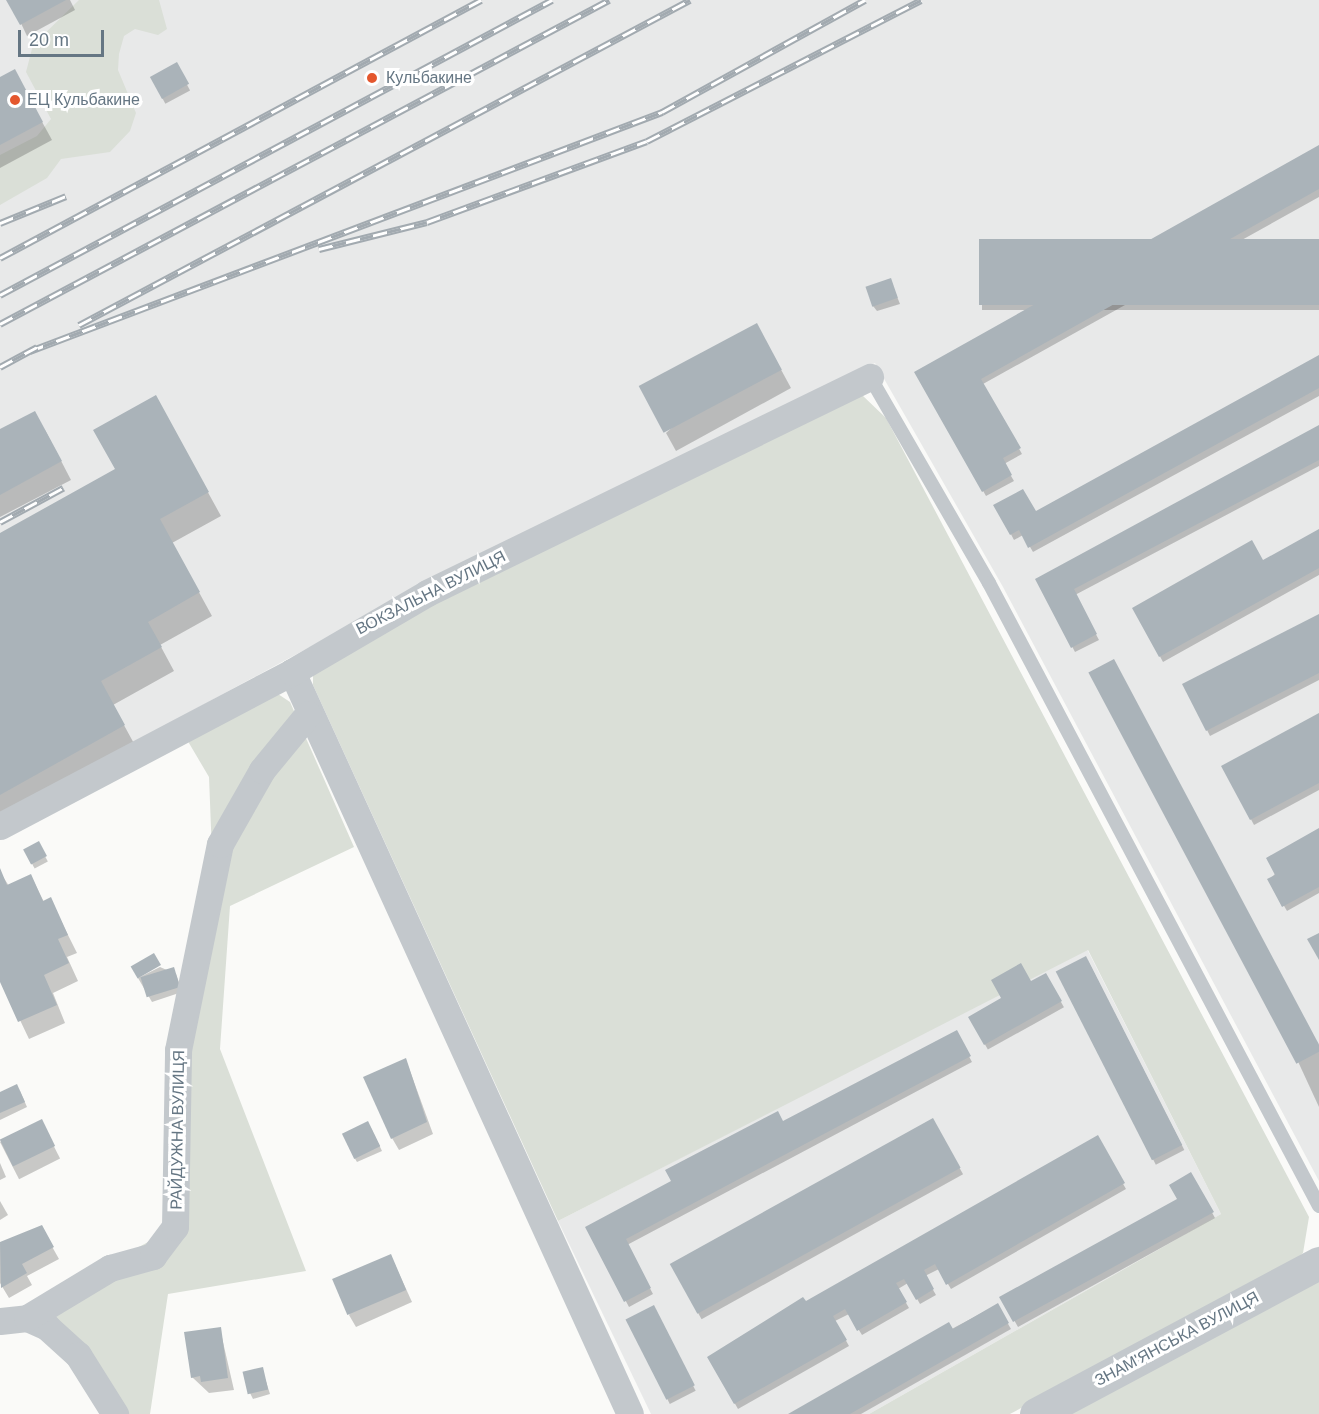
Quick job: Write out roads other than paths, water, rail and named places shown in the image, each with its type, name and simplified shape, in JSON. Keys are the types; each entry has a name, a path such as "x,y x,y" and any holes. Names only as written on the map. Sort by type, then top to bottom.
{"street":[{"name":"ВОКЗАЛЬНА ВУЛИЦЯ","path":"0,826 292,672 427,593 870,377"},
{"path":"292,672 308,714 630,1414"},
{"name":"РАЙДУЖНА ВУЛИЦЯ","path":"0,1321 27,1318 110,1268 153,1256 175,1227 178,1050 220,844 262,770 308,714"},
{"name":"ЗНАМ'ЯНСЬКА ВУЛИЦЯ","path":"1036,1414 1319,1263"},
{"path":"27,1318 47,1327 78,1355 116,1414"}],"lane":[{"path":"870,377 989,583 1319,1206"}],"railway":[{"path":"0,258 481,0"},
{"path":"0,295 552,0"},
{"path":"0,324 609,0"},
{"path":"79,325 690,0"},
{"path":"30,351 662,112 865,0"},
{"path":"319,249 427,222 647,141 921,0"},
{"path":"0,223 66,196"},
{"path":"0,367 37,347"},
{"path":"0,522 63,488"}],"place":[{"name":"Кульбакине","path":"372,78"},
{"name":"ЕЦ Кульбакине","path":"15,100"}]}
